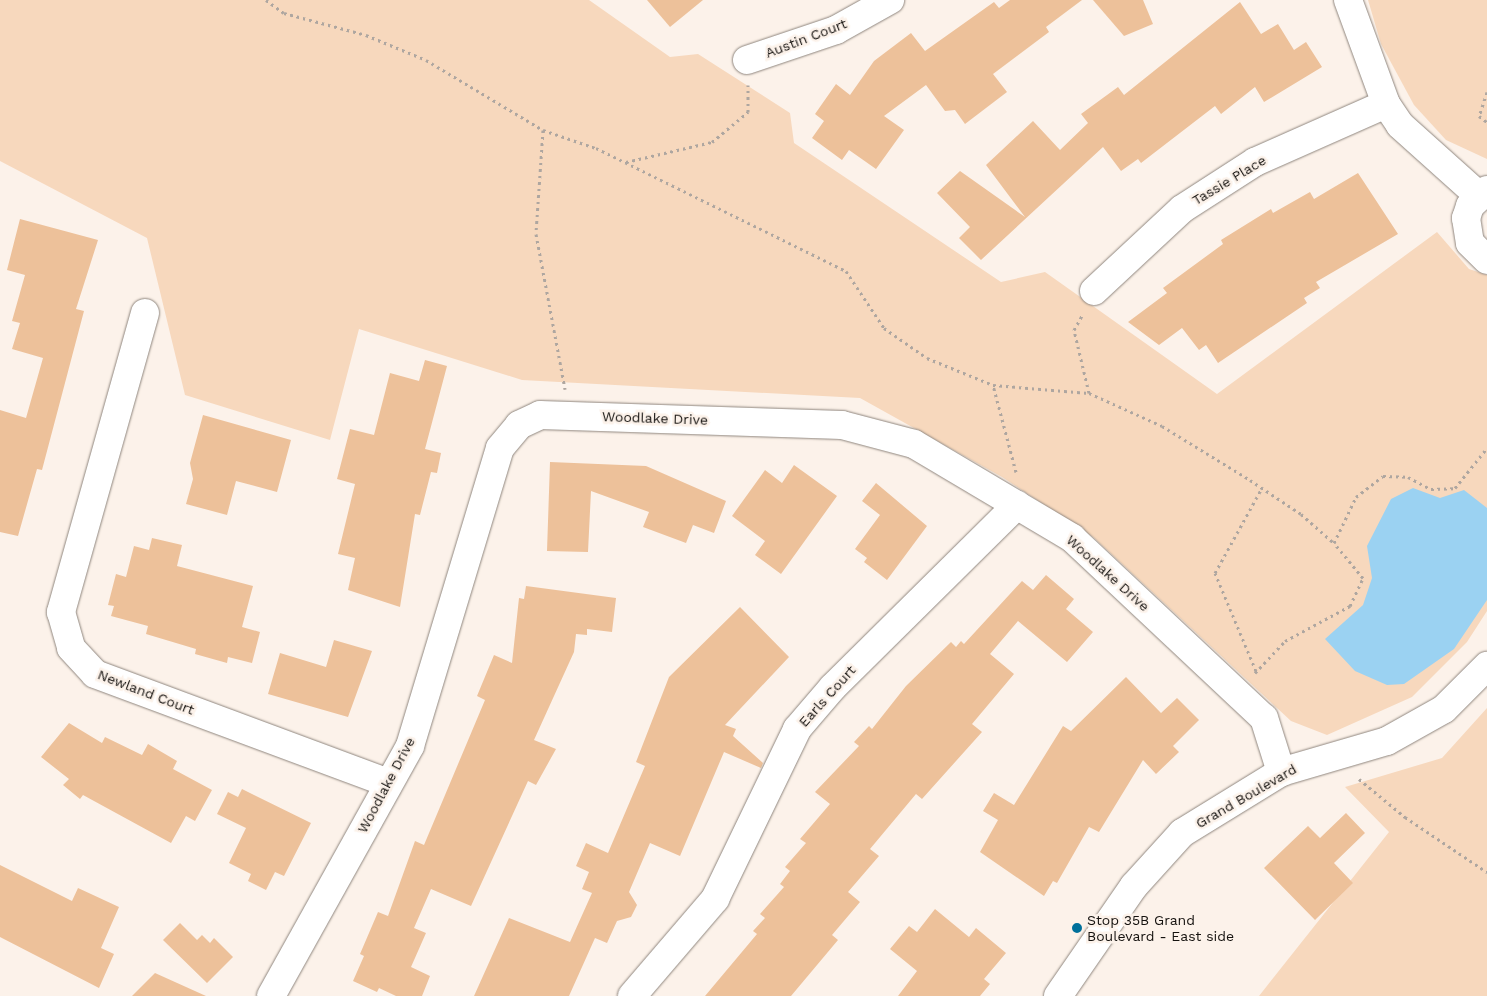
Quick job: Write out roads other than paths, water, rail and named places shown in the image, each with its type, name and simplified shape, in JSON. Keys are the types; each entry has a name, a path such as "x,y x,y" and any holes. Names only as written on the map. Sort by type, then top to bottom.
{"street":[{"name":"Austin Court","path":"747,60 836,30 890,0"},
{"path":"1348,0 1386,104 1400,126 1483,193 1470,206 1466,231 1470,243 1487,260"},
{"name":"Tassie Place","path":"1094,291 1182,209 1238,173 1386,104"},
{"name":"Newland Court","path":"145,313 61,612 71,648 96,674 388,783"},
{"name":"Woodlake Drive","path":"271,996 410,746 500,448 519,426 540,415 570,414 842,425 879,432 914,444 1072,538 1264,718 1281,772"},
{"name":"Earls Court","path":"632,996 715,900 797,729 1026,510"},
{"name":"Grand Boulevard","path":"1058,996 1134,886 1182,833 1281,772 1328,756 1387,741 1444,709 1487,666"}],"water":[{"path":"1413,488 1440,498 1464,490 1487,508 1487,600 1454,649 1404,684 1387,685 1355,671 1325,639 1363,605 1372,578 1367,546 1391,499"}],"place":[{"name":"Stop 35B Grand Boulevard - East side","path":"1077,928"}]}
